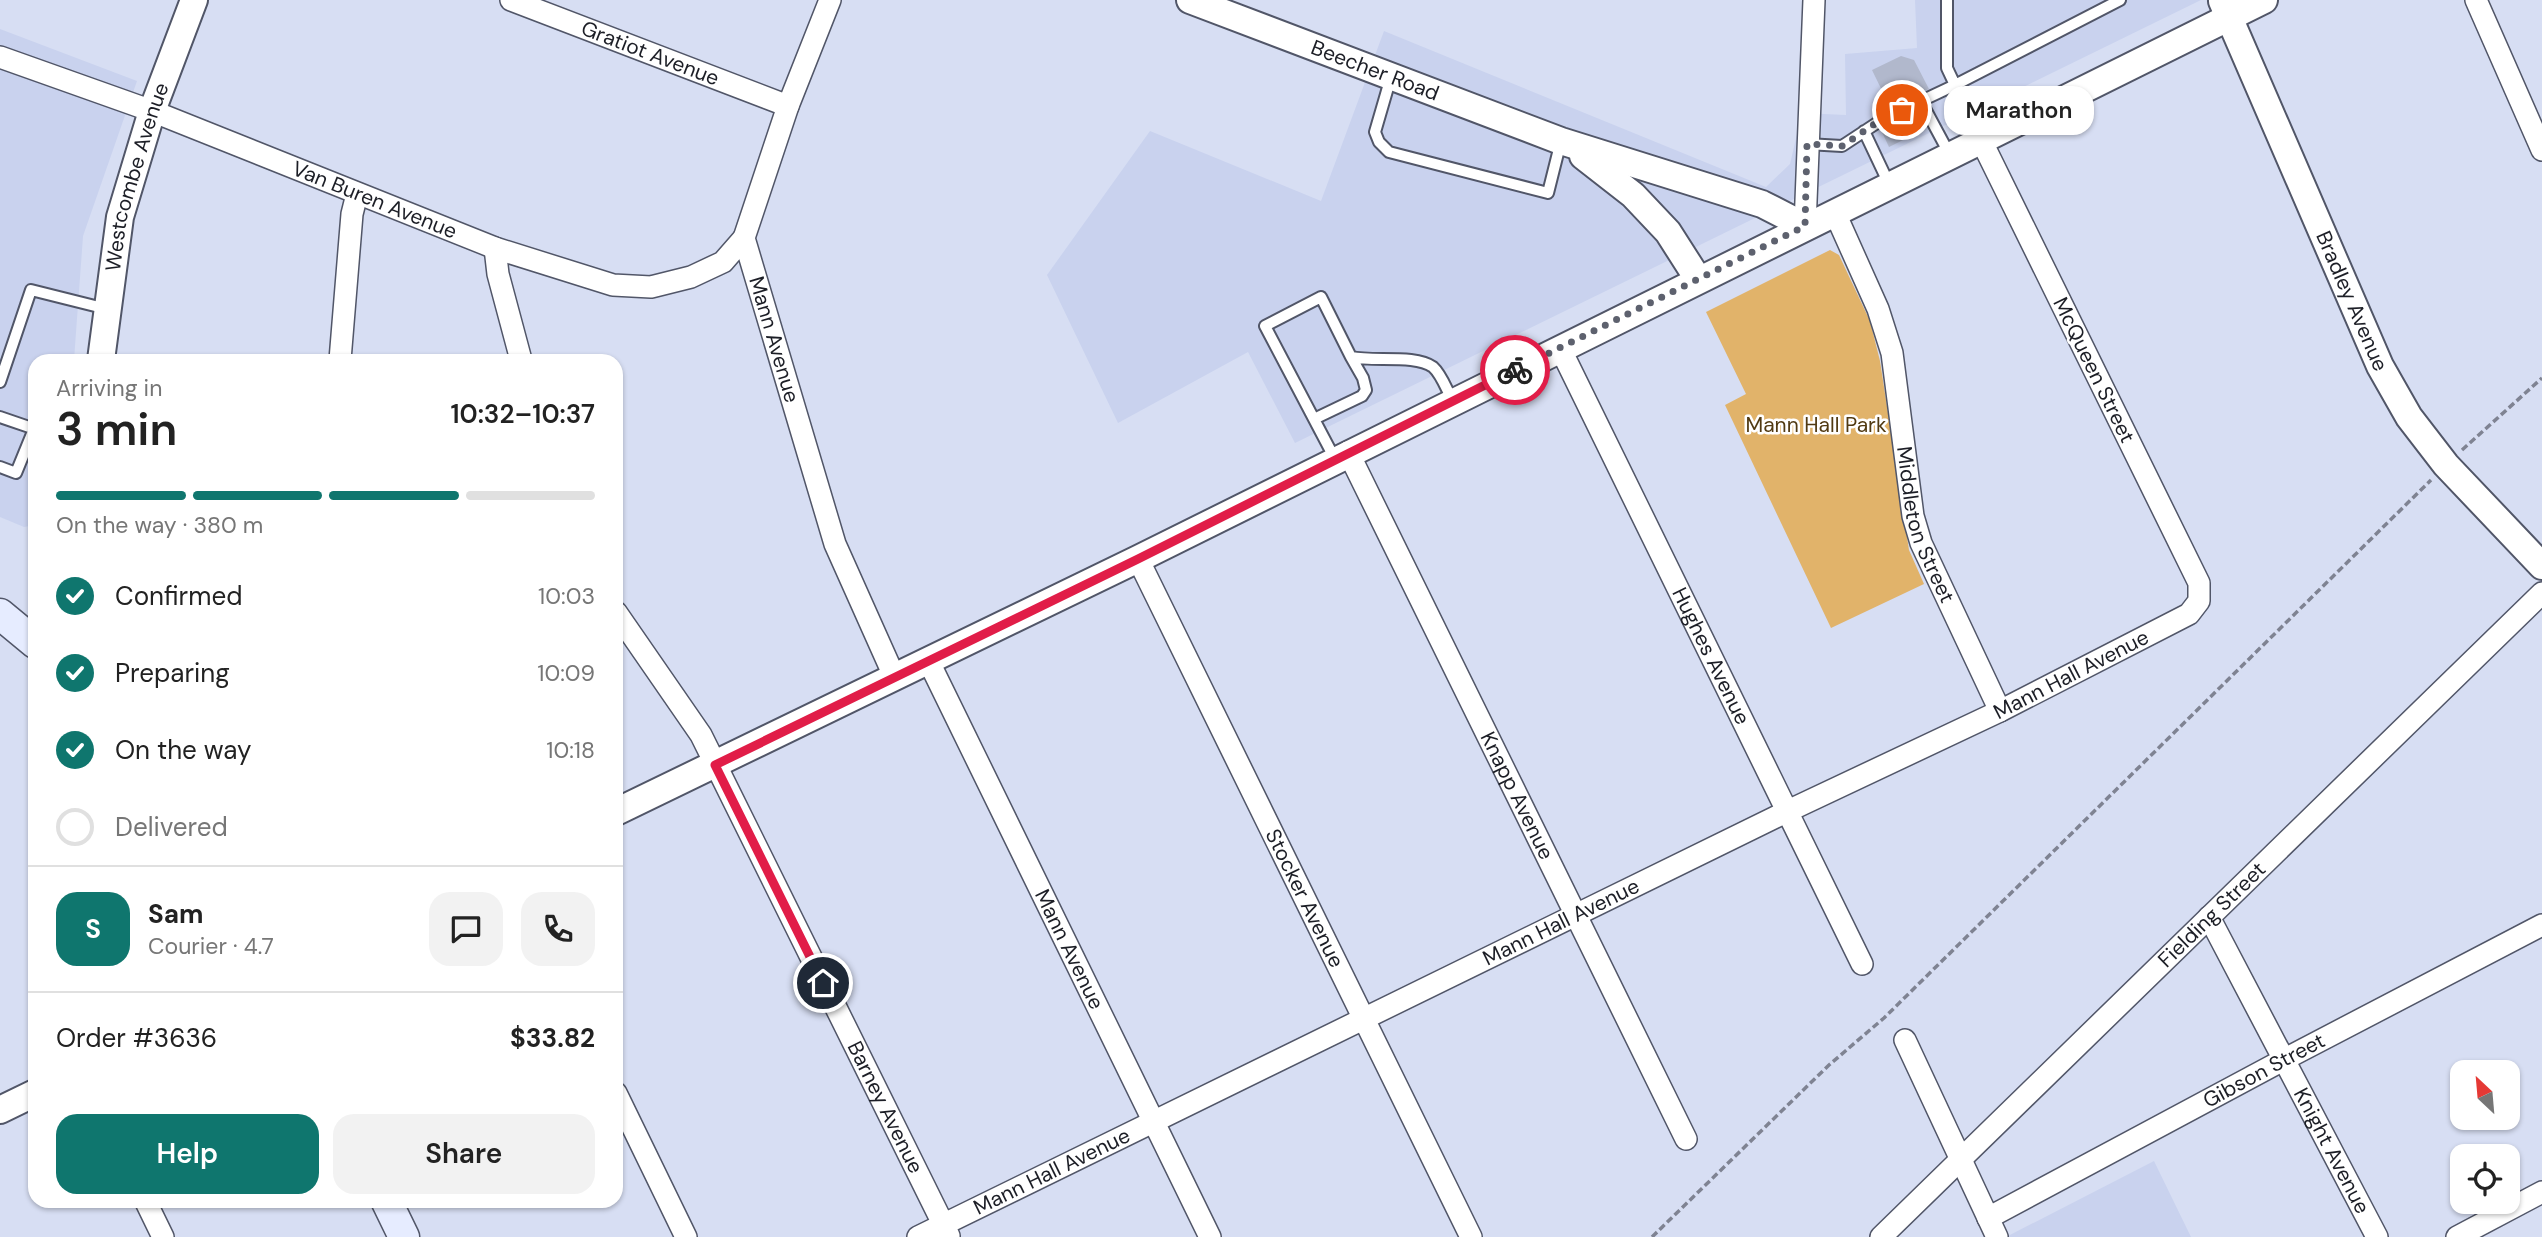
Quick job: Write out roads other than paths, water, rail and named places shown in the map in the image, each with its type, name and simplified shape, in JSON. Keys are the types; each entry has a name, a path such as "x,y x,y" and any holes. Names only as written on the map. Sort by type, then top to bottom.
{"main road":[{"path":"0,614 28,637"},
{"path":"390,1208 404,1237"}],"street":[{"name":"Westcombe Avenue","path":"102,354 120,217 152,111 194,0"},
{"name":"Gratiot Avenue","path":"511,0 788,106"},
{"path":"744,238 788,106 830,0"},
{"name":"Beecher Road","path":"1190,0 1561,141 1762,204 1805,226"},
{"path":"1805,226 1814,0"},
{"path":"623,808 1138,559 1890,186 2225,8 2264,0"},
{"path":"2476,0 2542,149"},
{"name":"Bradley Avenue","path":"2225,8 2380,366 2409,417 2462,484 2542,566"},
{"name":"Van Buren Avenue","path":"0,57 152,111 495,248 613,285 651,287 691,277 723,262 744,238"},
{"name":"McQueen Street","path":"1980,140 2199,583 2199,601"},
{"name":"Beecher Road","path":"1561,141 1633,195 1668,232 1698,279"},
{"path":"340,354 352,214 357,194"},
{"name":"Middleton Street","path":"1835,213 1878,309 1892,353 1913,516 1921,543 2000,711"},
{"name":"Mann Avenue","path":"744,238 835,544 894,676"},
{"path":"495,248 498,274 519,354"},
{"name":"Hughes Avenue","path":"1560,348 1862,964"},
{"name":"Knapp Avenue","path":"1342,456 1686,1139"},
{"name":"Stocker Avenue","path":"1138,559 1471,1237"},
{"name":"Fielding Street","path":"1881,1237 2542,593"},
{"name":"Mann Hall Avenue","path":"918,1237 947,1231 1154,1122 1788,811 2000,711 2166,628 2189,614 2199,601"},
{"name":"Barney Avenue","path":"623,622 701,735 947,1231"},
{"name":"Mann Avenue","path":"928,660 1210,1237"},
{"name":"Knight Avenue","path":"2209,917 2377,1237"},
{"name":"Gibson Street","path":"1993,1228 2285,1059 2542,925"},
{"path":"1905,1040 1993,1228"},
{"path":"0,1110 28,1096"},
{"path":"623,1107 686,1237"},
{"path":"2457,1237 2542,1192"},
{"path":"149,1208 163,1237"}],"lane":[{"path":"1947,0 1947,68 1980,140"},
{"path":"1807,144 1842,146 1882,119 1955,85 2120,0"},
{"path":"1391,77 1375,132 1379,142 1389,152 1548,193 1561,141"},
{"path":"1921,101 1950,155"},
{"path":"1864,131 1890,186"},
{"path":"0,382 31,290 107,309"},
{"path":"1314,419 1362,396 1366,390 1363,378 1321,297 1265,326 1314,419 1342,456"},
{"path":"1352,357 1367,360 1417,360 1432,366 1453,401"},
{"path":"0,417 28,427"},
{"path":"0,467 16,473 28,444"}],"place":[{"name":"Marathon","path":"1902,110"}],"park label":[{"name":"Mann Hall Park","path":"1816,425"}]}
